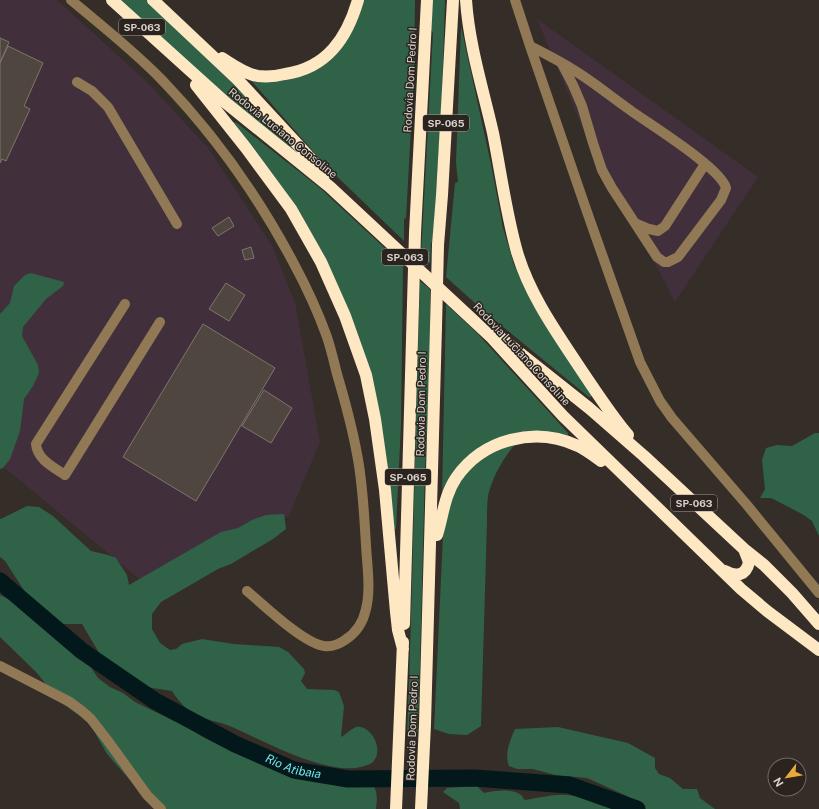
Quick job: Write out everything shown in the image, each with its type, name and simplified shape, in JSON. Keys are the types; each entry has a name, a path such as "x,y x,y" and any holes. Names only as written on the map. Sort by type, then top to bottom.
{"highway":[{"name":"Rodovia Luciano Consoline","path":"112,0 248,122 330,187 492,338 563,416 741,589 767,611 819,650"},
{"name":"Rodovia Luciano Consoline","path":"153,0 247,90 326,176 477,316 589,408 644,456 744,549 764,565 792,593 819,624"},
{"path":"206,51 212,52 234,66 257,76 292,73 314,65 335,48 349,27 358,0"},
{"name":"Rodovia Dom Pedro I","path":"396,809 403,649 415,233 427,0"},
{"name":"Rodovia Dom Pedro I","path":"421,809 426,724 438,245 453,0"},
{"path":"466,0 467,22 493,134 512,232 526,276 537,300 566,347 607,408 638,446 644,456"},
{"path":"172,55 178,65 202,92 246,148 291,209 322,262 345,316 366,375 375,419 385,490 398,630 403,649"},
{"path":"431,549 438,534 445,502 456,479 467,465 477,456 500,443 522,437 535,436 550,438 578,446 623,475"},
{"path":"720,568 735,575 742,574 746,570 749,562 744,549"}],"street":[{"path":"71,0 118,39 161,80 220,148 261,206 290,256 306,288 327,337 347,409 357,455 363,497 367,562 368,592 366,610 359,627 352,635 334,646 326,646 317,644 291,627 247,591"},
{"path":"515,0 586,209 640,362 648,379 672,418 747,505 819,593"},
{"path":"530,46 580,74 705,164 726,186 726,192 678,257 668,262 664,262 656,257 612,188 602,170 582,106 562,64"},
{"path":"77,82 92,91 108,107 177,224"},
{"path":"635,223 658,231 665,226 705,164"},
{"path":"125,304 36,444 36,448 41,457 65,475 160,322"},
{"path":"0,666 70,702 82,710 108,741 146,795 161,809"}],"shaded area":[{"path":"0,0 57,0 147,82 209,149 272,246 295,302 320,442 289,516 155,592 0,464"},
{"path":"537,19 758,177 675,302 657,267 609,192"}],"green space":[{"path":"119,0 147,0 221,69 297,150 296,154 260,126"},
{"path":"362,0 415,0 414,74 406,218 404,219 404,241 325,165 249,78 322,64"},
{"path":"432,0 445,0 442,97 433,241 431,243 430,263 421,255 433,33 430,28"},
{"path":"461,26 492,169 503,228 515,268 519,271 592,395 590,398 486,313 446,277 455,183 458,182 456,163"},
{"path":"231,121 237,123 320,188 403,265 401,424 396,529 393,529 385,460 339,289"},
{"path":"31,273 64,282 63,286 46,299 23,327 22,336 38,365 39,373 33,386 24,399 20,431 10,459 3,468 0,469 0,314 10,303 14,286 25,275"},
{"path":"420,281 430,289 430,362 425,470 417,738 407,737"},
{"path":"446,304 478,334 568,433 568,437 497,440 442,495"},
{"path":"815,433 819,433 819,536 812,521 802,514 771,498 760,498 765,489 762,460 766,448 777,445 792,446"},
{"path":"516,443 499,468 488,496 481,726 467,735 449,734 434,729 443,536 448,505 460,482 469,470 490,453"},
{"path":"27,506 39,507 53,516 91,551 116,558 127,575 129,585 221,532 238,528 252,520 266,515 284,514 286,529 273,539 161,602 152,614 152,629 160,643 170,650 176,649 182,644 202,639 234,644 279,647 288,652 304,669 305,673 301,681 307,689 334,690 339,692 344,706 341,737 356,727 366,729 371,733 377,744 376,757 373,762 364,766 350,768 334,767 316,763 279,749 232,727 196,715 184,706 172,691 146,687 144,689 144,686 105,663 82,624 63,624 54,619 27,595 5,561 0,557 0,519"},
{"path":"0,595 24,607 50,624 82,654 98,678 135,702 176,722 180,721 201,736 221,746 245,755 277,762 310,778 348,784 373,785 377,800 376,809 161,809 136,787 107,754 86,717 80,716 53,697 45,683 36,672 0,637"},
{"path":"558,727 628,743 655,758 655,768 659,774 670,778 683,789 697,789 700,798 715,809 646,809 627,796 587,778 555,775 533,769 517,769 509,766 507,752 515,729"},
{"path":"477,786 484,793 493,791 513,791 522,795 525,800 568,795 619,809 460,809 459,803 443,792 447,788"}],"building":[{"path":"0,38 9,42 0,63"},
{"path":"8,46 43,63 24,106 30,109 6,161 2,159 0,163 0,63"},
{"path":"229,217 234,226 218,236 212,228"},
{"path":"251,247 254,258 245,260 242,250"},
{"path":"226,283 245,295 229,321 209,309"},
{"path":"203,324 275,368 196,501 123,457"},
{"path":"264,390 292,408 271,443 242,426"}],"waterway":[{"name":"Rio Atibaia","path":"0,581 82,651 155,701 235,744 294,770 348,779 475,778 569,785 637,809"}]}
